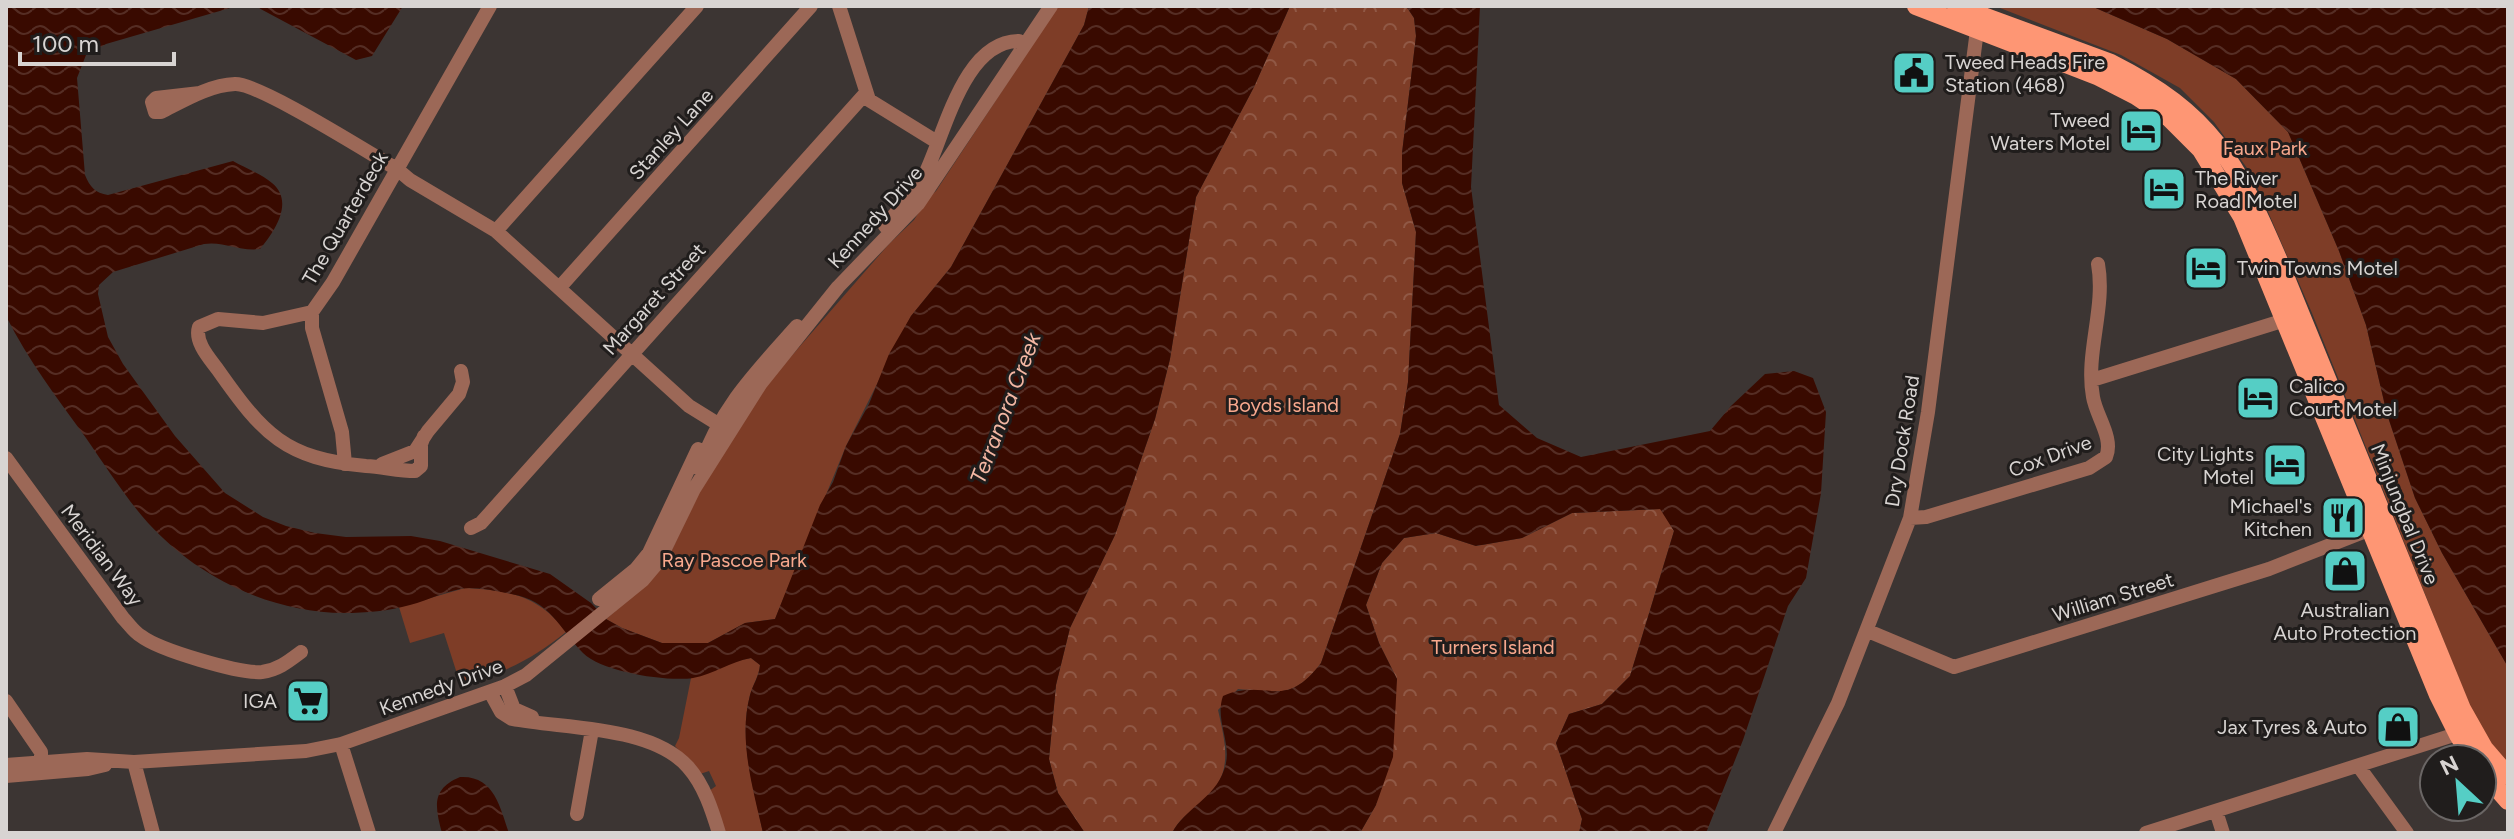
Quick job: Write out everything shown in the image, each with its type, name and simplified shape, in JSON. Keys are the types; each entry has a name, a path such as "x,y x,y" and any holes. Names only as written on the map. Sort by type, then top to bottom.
{"main road":[{"name":"Minjungbal Drive","path":"1916,6 2111,63 2134,74 2180,105 2217,142 2244,183 2262,221 2434,643 2468,743"},
{"name":"Minjungbal Drive","path":"1956,6 1979,23 2115,84 2155,108 2189,137 2214,167 2238,209 2438,695 2465,732 2484,748 2508,776"}],"street":[{"name":"The Quarterdeck","path":"345,464 343,437 315,342 312,312 333,282 490,6"},
{"path":"496,231 697,6"},
{"name":"Stanley Lane","path":"560,287 811,6"},
{"path":"839,6 865,94 872,103 937,142"},
{"name":"Kennedy Drive","path":"694,489 715,422 910,197 946,150 1043,6"},
{"name":"Kennedy Drive","path":"6,776 87,759 115,763 272,754 341,744 490,692 526,675 567,643 603,605 643,580 659,561 694,489 773,369 838,287 918,204 1051,6"},
{"name":"Dry Dock Road","path":"1774,833 1824,734 1868,631 1910,518 1928,412 1979,23"},
{"path":"910,197 926,173 953,102 970,74 1002,44 1019,41"},
{"path":"200,93 234,84 248,85 397,169 410,180 496,231 689,406 715,422 728,421 748,391 773,369"},
{"name":"Margaret Street","path":"471,528 481,523 865,94"},
{"name":"Cox Drive","path":"1910,518 1926,517 2099,463 2106,457 2109,444 2093,398 2092,380 2101,294 2098,264"},
{"path":"312,312 263,323 218,319 199,327 197,334 252,417 281,443 304,454 345,464 418,471 422,464 421,444 424,436 459,394 463,382 461,371"},
{"path":"2092,380 2285,320"},
{"path":"603,605 649,553 715,422"},
{"name":"Meridian Way","path":"6,458 12,478 123,618 141,636 160,646 235,670 260,672 279,668 301,652"},
{"name":"William Street","path":"1868,631 1954,667 2269,569 2371,529"},
{"path":"505,686 516,711 563,725"},
{"path":"490,692 498,709 506,717 644,740 673,754 687,766 702,788 719,833"},
{"path":"6,701 41,752 41,768"},
{"path":"577,814 592,730"},
{"path":"2146,833 2465,732"},
{"path":"341,744 369,833"},
{"path":"134,762 153,833"},
{"name":"Kennedy Drive","path":"6,765 41,768"},
{"path":"2359,767 2407,833"},
{"path":"2216,811 2223,833"}],"green space":[{"name":"Ray Pascoe Park","path":"1058,6 1089,6 1084,25 951,267 911,316 846,446 775,619 745,623 708,643 662,643 606,619 649,582 667,560 713,463 760,392 889,244 914,220"},
{"name":"Boyds Island","path":"1290,6 1406,6 1414,18 1416,36 1402,153 1402,183 1416,232 1408,382 1400,434 1321,663 1294,688 1275,692 1238,689 1218,710 1225,750 1223,773 1210,795 1183,818 1172,833 1085,833 1058,793 1049,759 1056,685 1070,628 1115,535 1155,419 1170,359 1196,197 1254,87"},
{"name":"Faux Park","path":"1995,6 2091,6 2167,39 2236,79 2288,132 2339,251 2366,325 2387,414 2415,498 2442,553 2508,667 2508,765 2498,752 2498,743 2491,743 2478,726 2312,313 2252,175 2214,122 2180,88 2121,55"},
{"name":"Turners Island","path":"1661,509 1674,531 1630,676 1602,704 1569,714 1556,743 1582,819 1579,833 1360,833 1376,805 1397,679 1379,643 1366,605 1382,563 1404,538 1436,533 1476,546 1522,538 1572,513"},
{"path":"465,588 522,597 545,610 566,632 516,665 460,683 444,633 410,643 399,607"},
{"path":"751,658 760,665 747,712 746,747 763,833 726,833 709,791 716,786 709,771 700,774 675,746 691,678"}],"water":[{"name":"Terranora Creek","path":"6,6 237,6 106,44 86,55 77,78 85,175 96,191 108,195 233,161 272,183 282,199 280,217 260,249 204,244 113,272 99,285 98,294 108,337 123,364 175,436 225,493 263,517 286,526 346,537 411,536 440,541 550,574 591,603 606,619 622,628 662,643 708,643 745,623 775,619 820,505 869,404 889,354 911,316 951,267 1084,25 1089,6 1290,6 1254,87 1196,197 1170,359 1155,419 1115,535 1070,628 1056,685 1049,759 1058,793 1085,833 763,833 746,747 747,712 760,665 751,658 693,678 635,674 592,660 553,616 525,597 469,588 386,610 344,613 315,611 259,597 233,586 184,556 162,537 127,497 43,378 6,316"},
{"path":"255,6 403,6 372,56 356,60"},
{"path":"1406,6 1480,6 1471,187 1499,405 1537,438 1581,457 1710,431 1765,374 1794,371 1813,378 1826,412 1821,493 1806,578 1788,606 1743,740 1706,833 1579,833 1582,819 1556,743 1569,714 1602,704 1630,676 1674,531 1660,509 1572,513 1522,538 1476,546 1436,533 1404,538 1382,563 1366,605 1379,643 1397,679 1393,757 1376,805 1360,833 1172,833 1213,789 1224,770 1227,751 1221,715 1223,696 1238,691 1274,691 1296,687 1321,663 1400,434 1408,382 1416,232 1402,183 1402,153 1416,36 1414,18"},
{"path":"2091,6 2508,6 2508,667 2442,553 2415,498 2387,414 2366,325 2339,251 2288,132 2236,79 2167,39"},
{"path":"460,777 481,781 488,787 499,803 509,833 442,833 437,807 440,793"}],"place":[{"name":"Tweed Heads Fire Station (468)","path":"1914,73"},
{"name":"Tweed Waters Motel","path":"2141,131"},
{"name":"The River Road Motel","path":"2164,189"},
{"name":"Twin Towns Motel","path":"2206,268"},
{"name":"Calico Court Motel","path":"2258,398"},
{"name":"City Lights Motel","path":"2285,465"},
{"name":"Michael's Kitchen","path":"2343,518"},
{"name":"Australian Auto Protection","path":"2345,571"},
{"name":"IGA","path":"308,701"},
{"name":"Jax Tyres & Auto","path":"2398,727"}]}
